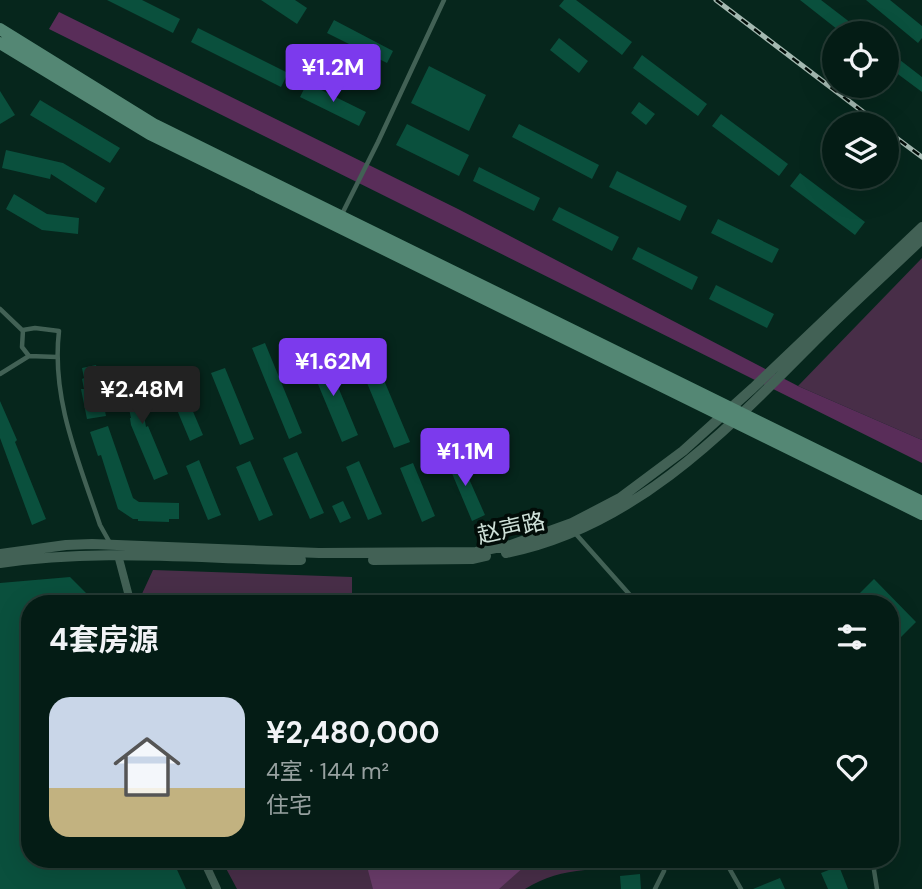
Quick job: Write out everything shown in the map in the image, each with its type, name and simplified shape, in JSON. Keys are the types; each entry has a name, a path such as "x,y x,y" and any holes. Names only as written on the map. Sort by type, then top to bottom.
{"main road":[{"path":"0,29 155,125 922,514"},
{"path":"0,43 150,134 731,416 922,502"}],"street":[{"path":"0,554 66,545 115,550 318,553 476,552 511,545 572,523 621,498 731,416 922,227"},
{"name":"赵声路","path":"0,562 115,550 264,560 473,559 531,548 575,533 616,513 642,496 810,345 922,239"},
{"path":"115,550 128,595"},
{"path":"207,868 217,889"}],"lane":[{"path":"341,217 444,0"},
{"path":"0,309 23,330"},
{"path":"23,330 35,328 59,331 57,357 61,402 66,422 100,525 115,550"},
{"path":"23,330 22,347 29,356"},
{"path":"0,374 29,356 57,357"},
{"path":"575,533 628,595"},
{"path":"655,889 664,868"},
{"path":"729,868 741,889"},
{"path":"874,868 877,889"}],"shaded area":[{"path":"59,12 458,209 798,386 922,440 922,463 49,29"},
{"path":"922,258 922,440 798,386"},
{"path":"153,570 352,577 352,595 141,595"},
{"path":"226,868 587,868 554,876 525,889 237,889"},
{"path":"367,868 523,868 499,889 373,889"}],"building":[{"path":"107,0 142,0 180,19 173,33"},
{"path":"261,0 295,0 307,8 297,24"},
{"path":"564,0 576,0 632,42 622,55 559,6"},
{"path":"800,0 821,0 848,21 827,21"},
{"path":"866,0 890,0 922,26 922,38 918,43 899,27 899,21 891,21"},
{"path":"334,20 393,51 387,63 327,33"},
{"path":"198,28 288,73 281,87 191,42"},
{"path":"559,38 588,61 579,73 550,50"},
{"path":"317,47 335,56 328,70 310,60"},
{"path":"642,55 707,104 698,116 633,68"},
{"path":"899,59 922,77 922,92 899,75"},
{"path":"429,66 486,95 469,131 411,103"},
{"path":"307,83 366,112 359,126 300,97"},
{"path":"0,91 15,115 0,124"},
{"path":"40,100 120,148 110,163 30,115"},
{"path":"639,102 655,114 646,125 631,113"},
{"path":"721,114 788,164 779,176 712,126"},
{"path":"407,124 469,155 459,176 396,145"},
{"path":"519,124 599,165 592,179 512,137"},
{"path":"6,150 63,163 105,188 96,203 51,174 50,179 2,168"},
{"path":"479,167 540,198 534,211 473,181"},
{"path":"617,171 687,206 680,221 609,187"},
{"path":"800,173 865,222 855,235 790,186"},
{"path":"14,194 47,214 79,218 78,234 42,230 6,209"},
{"path":"559,207 619,237 612,251 552,220"},
{"path":"718,219 779,249 772,263 711,233"},
{"path":"638,247 698,277 692,290 632,259"},
{"path":"716,285 774,314 767,328 709,299"},
{"path":"265,343 302,433 289,439 252,348"},
{"path":"370,347 410,442 394,448 355,354"},
{"path":"324,353 358,435 342,442 308,360"},
{"path":"96,365 106,416 87,419 81,389 84,389 82,368"},
{"path":"225,368 254,439 240,445 211,373"},
{"path":"136,370 146,427 148,426 168,474 154,480 131,425 121,372"},
{"path":"180,381 203,435 190,441 167,386"},
{"path":"0,401 46,519 32,525 0,438"},
{"path":"108,426 133,498 139,502 179,503 179,519 169,519 169,522 138,521 118,509 101,455 98,456 90,432"},
{"path":"297,452 324,513 310,519 283,458"},
{"path":"458,454 485,515 472,521 446,459"},
{"path":"199,460 221,515 208,520 186,466"},
{"path":"250,461 273,515 259,521 236,467"},
{"path":"359,461 382,514 368,520 346,467"},
{"path":"413,463 435,516 422,522 400,468"},
{"path":"343,501 351,518 340,523 332,506"},
{"path":"70,577 88,595 21,595 21,868 176,868 186,889 0,889 0,583"},
{"path":"874,579 890,595 858,595"},
{"path":"899,605 916,622 899,639"},
{"path":"840,868 848,889 828,889 821,873"},
{"path":"640,874 641,889 621,889 620,876"},
{"path":"780,878 785,889 753,889"}],"railway":[{"path":"716,0 863,112"},
{"path":"899,140 922,157"}]}
